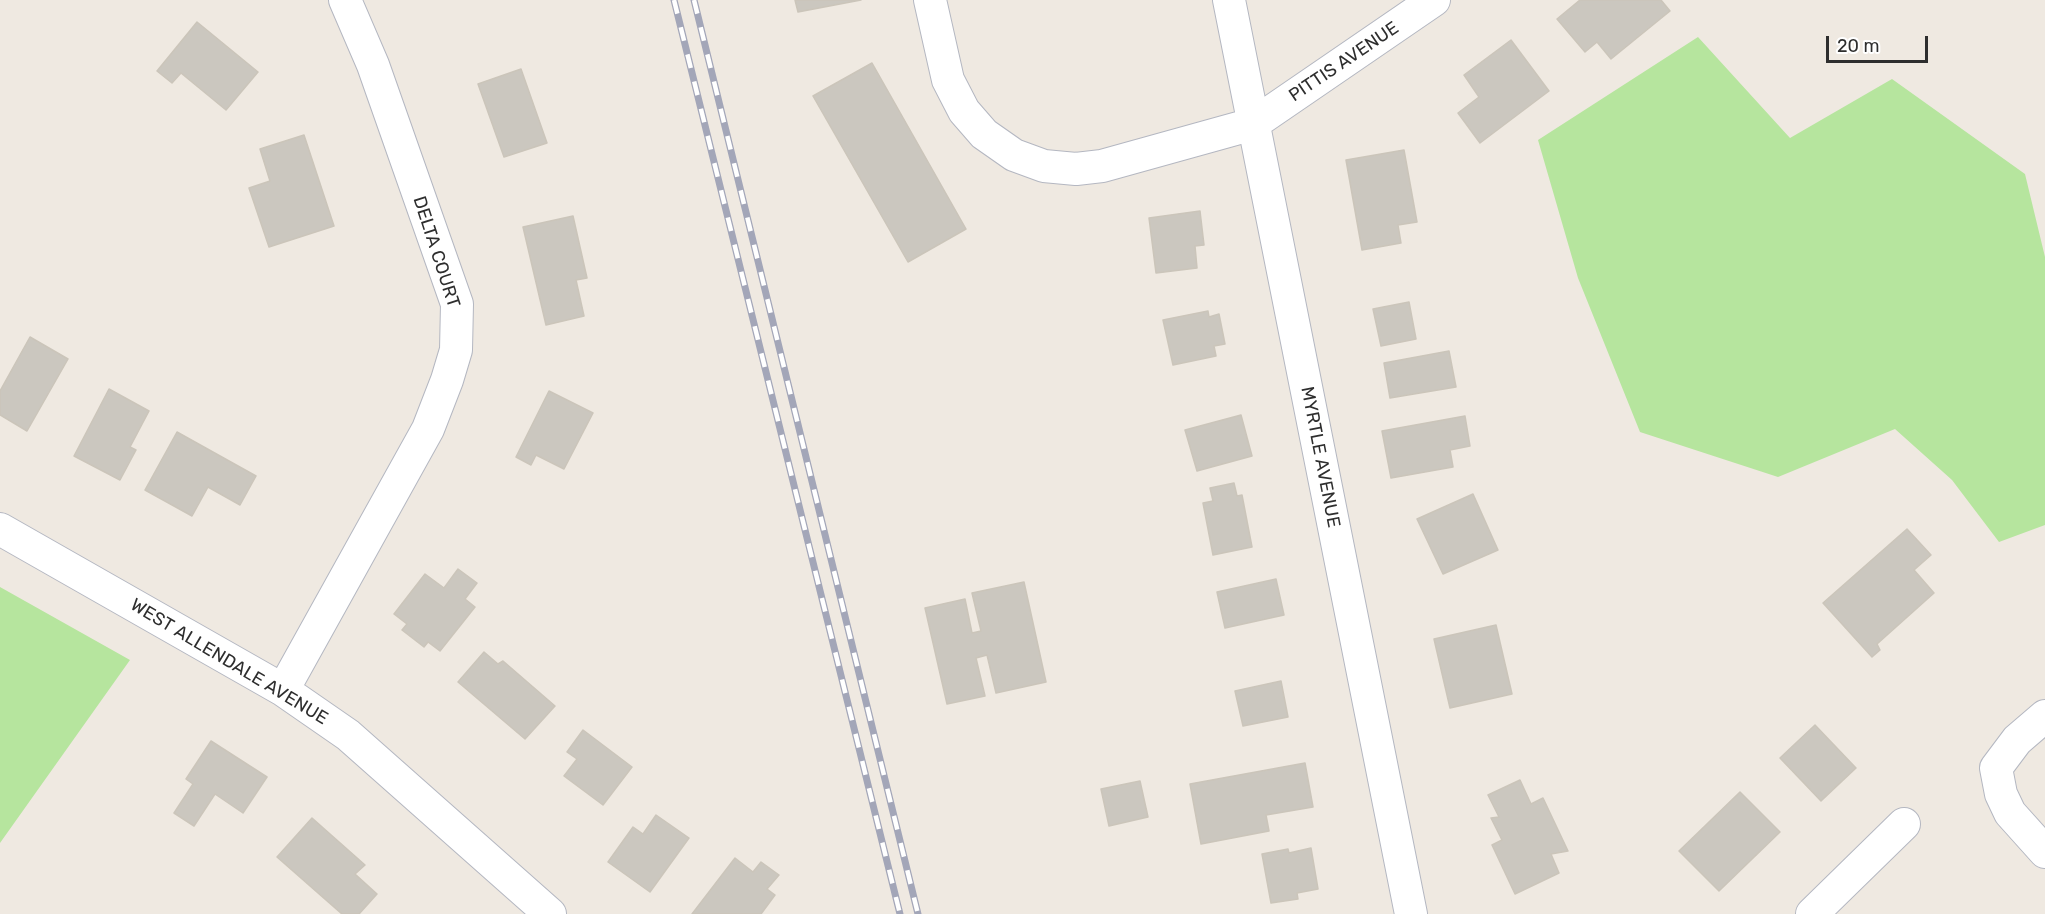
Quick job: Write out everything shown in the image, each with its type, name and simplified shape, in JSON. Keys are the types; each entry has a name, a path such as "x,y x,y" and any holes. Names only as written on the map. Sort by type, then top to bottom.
{"street":[{"name":"DELTA COURT","path":"283,690 428,429 456,350 457,304 373,65 345,0"},
{"name":"PITTIS AVENUE","path":"930,0 948,80 964,111 984,134 1014,155 1044,166 1076,169 1102,166 1253,124 1434,0"},
{"name":"MYRTLE AVENUE","path":"1229,0 1411,914"},
{"name":"WEST ALLENDALE AVENUE","path":"0,529 283,690 348,735 550,914"},
{"path":"2045,716 2017,740 1996,768 2001,794 2010,813 2045,852"},
{"path":"1812,914 1904,824"}],"green space":[{"path":"1698,37 1790,138 1892,79 2025,174 2045,257 2045,525 1999,542 1952,480 1895,429 1778,477 1640,432 1578,278 1538,140"},
{"path":"0,587 130,660 0,843"}],"building":[{"path":"795,0 861,0 798,12"},
{"path":"1580,0 1661,0 1670,11 1611,59 1597,42 1585,52 1557,19"},
{"path":"197,22 258,72 226,110 181,73 172,83 157,71"},
{"path":"1511,40 1549,91 1480,143 1458,113 1479,97 1464,75"},
{"path":"872,63 966,229 908,262 813,96"},
{"path":"521,69 547,143 504,157 478,84"},
{"path":"304,135 334,226 269,247 249,188 270,181 260,149"},
{"path":"1404,150 1417,222 1398,225 1401,243 1362,250 1346,160"},
{"path":"1200,211 1204,245 1195,246 1197,268 1156,273 1149,218"},
{"path":"573,216 587,278 576,280 584,316 546,325 523,227"},
{"path":"1409,302 1416,339 1381,346 1373,309"},
{"path":"1208,311 1209,317 1219,314 1225,344 1214,346 1216,356 1173,365 1163,320"},
{"path":"30,337 68,359 27,431 0,415 0,391"},
{"path":"1449,351 1456,387 1390,398 1384,363"},
{"path":"109,389 149,411 130,447 136,450 120,480 74,456"},
{"path":"549,391 593,413 564,469 536,455 531,465 516,457"},
{"path":"1241,415 1252,456 1197,471 1185,430"},
{"path":"1465,416 1470,446 1450,450 1453,467 1391,478 1382,431"},
{"path":"177,432 256,476 240,505 208,487 192,516 145,490"},
{"path":"1234,483 1237,496 1242,495 1252,547 1213,555 1203,503 1213,501 1210,488"},
{"path":"1473,494 1498,550 1443,574 1417,519"},
{"path":"1907,529 1931,555 1914,570 1934,593 1877,644 1880,650 1872,657 1823,603"},
{"path":"458,569 477,583 465,599 475,607 440,651 428,642 424,647 402,630 407,624 394,614 425,574 444,588"},
{"path":"1276,579 1284,615 1225,628 1217,592"},
{"path":"1024,582 1046,682 996,693 987,655 976,658 985,696 947,704 925,608 965,599 972,633 981,631 972,593"},
{"path":"1496,625 1512,694 1450,708 1434,639"},
{"path":"484,652 498,664 503,661 555,706 525,739 458,682"},
{"path":"1281,681 1288,717 1243,726 1235,691"},
{"path":"1815,725 1856,768 1821,801 1780,758"},
{"path":"583,730 632,767 603,805 564,776 577,759 567,752"},
{"path":"211,741 267,777 243,813 215,794 194,826 174,813 193,784 186,779"},
{"path":"1305,763 1313,807 1266,815 1269,831 1201,844 1190,784"},
{"path":"1520,780 1531,804 1543,798 1568,851 1551,854 1559,873 1515,894 1492,845 1502,840 1491,818 1499,817 1488,795"},
{"path":"1140,781 1148,817 1109,826 1101,789"},
{"path":"1740,792 1780,832 1719,891 1679,851"},
{"path":"656,815 689,838 650,892 608,862 633,827 643,834"},
{"path":"312,818 365,865 355,874 377,894 359,914 342,914 277,857"},
{"path":"1311,848 1318,889 1297,893 1298,899 1271,903 1262,854 1288,849 1289,853"},
{"path":"735,858 753,872 761,862 779,875 767,889 775,895 761,914 692,914"}],"railway":[{"path":"674,0 900,914"},
{"path":"694,0 918,914"}]}
